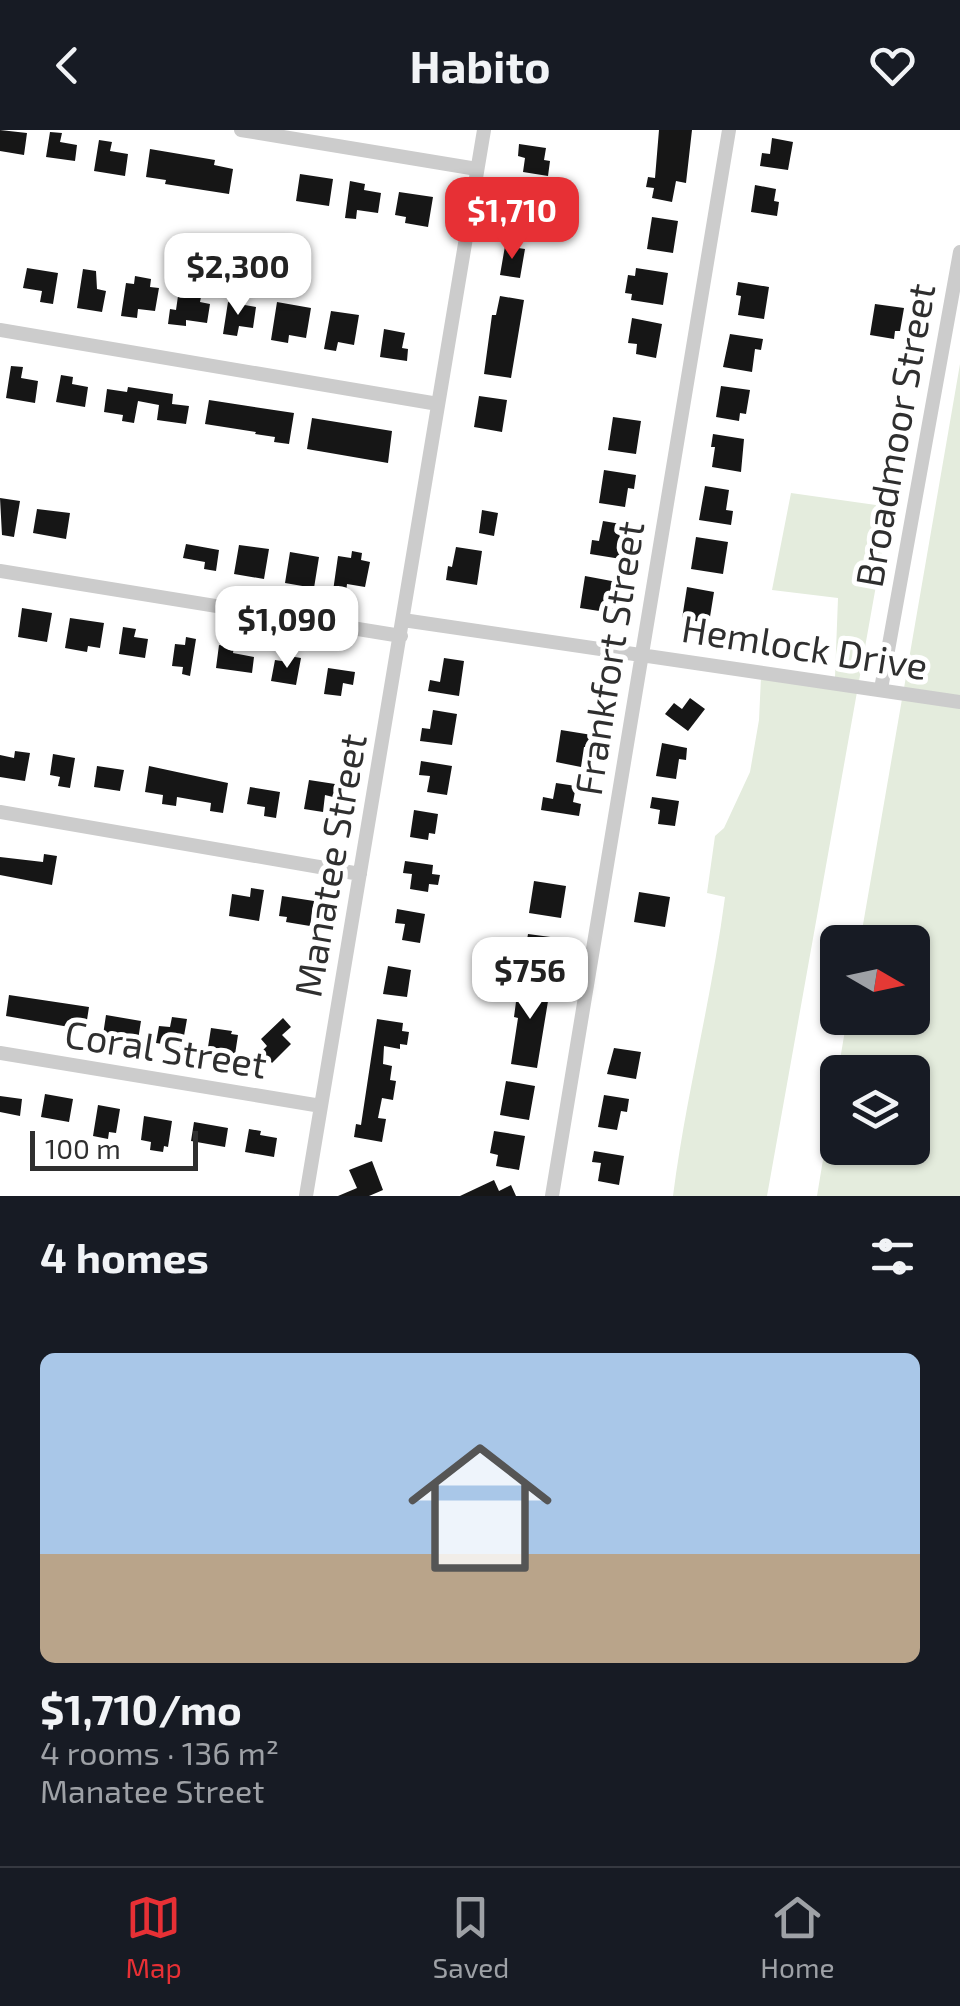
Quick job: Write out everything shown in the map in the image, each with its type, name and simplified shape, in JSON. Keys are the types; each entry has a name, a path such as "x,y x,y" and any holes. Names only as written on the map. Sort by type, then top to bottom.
{"street":[{"path":"241,130 477,169"},
{"name":"Manatee Street","path":"306,1196 484,130"},
{"name":"Frankfort Street","path":"552,1196 729,130"},
{"name":"Broadmoor Street","path":"881,690 960,252"},
{"path":"0,330 438,404"},
{"path":"0,571 400,636"},
{"name":"Hemlock Drive","path":"403,620 960,702"},
{"path":"0,812 360,874"},
{"name":"Coral Street","path":"0,1053 322,1106"}],"green space":[{"path":"960,364 960,697 904,688"},
{"path":"791,493 890,507 859,681 835,677 838,598 772,590"},
{"path":"761,677 857,692 767,1196 673,1196 725,897 707,893 715,836 724,828 750,772"},
{"path":"902,699 960,708 960,1196 817,1196 822,1165 930,1165 930,1055 841,1055 844,1035 930,1035 930,925 863,925"}],"building":[{"path":"0,130 27,133 24,155 0,151"},
{"path":"659,130 692,130 686,183 676,181 672,202 652,198 654,188 646,187 648,177 655,178"},
{"path":"50,132 62,133 60,142 77,145 75,161 46,157"},
{"path":"772,138 793,142 788,170 760,166 762,153 770,154"},
{"path":"99,140 112,142 110,151 128,154 125,176 94,171"},
{"path":"519,144 546,148 544,160 550,161 548,176 523,172 525,158 518,156"},
{"path":"150,149 215,160 214,165 233,169 229,194 165,184 166,180 146,177"},
{"path":"300,174 333,179 329,206 296,201"},
{"path":"350,181 365,184 364,190 381,193 378,213 357,210 356,219 345,218"},
{"path":"755,185 776,189 777,216 751,212"},
{"path":"399,192 433,197 428,227 405,223 406,217 395,215"},
{"path":"652,217 678,221 673,253 647,249"},
{"path":"505,246 525,249 520,278 500,275"},
{"path":"27,268 58,273 53,304 40,302 42,291 23,288"},
{"path":"636,268 668,273 663,305 631,300 632,294 625,293 628,275 635,276"},
{"path":"83,269 96,271 97,289 106,291 102,312 77,308"},
{"path":"135,276 151,279 150,287 159,288 155,311 138,309 137,318 121,316 126,283 134,284"},
{"path":"738,282 769,287 764,319 738,315"},
{"path":"179,289 202,292 200,302 210,304 207,323 186,320 186,326 168,324 170,309 176,310"},
{"path":"500,296 524,300 511,378 484,374 492,315 496,315"},
{"path":"228,302 256,307 253,328 239,326 237,336 223,334"},
{"path":"277,302 311,308 306,338 289,335 288,343 271,340"},
{"path":"875,304 904,308 900,331 895,331 894,339 870,335"},
{"path":"331,311 359,315 354,345 338,342 336,351 324,349"},
{"path":"632,318 662,324 656,358 636,354 637,344 628,343"},
{"path":"384,329 405,333 402,348 408,349 407,361 380,357"},
{"path":"730,334 763,339 761,350 755,349 752,372 723,367"},
{"path":"11,366 23,367 21,378 38,381 35,403 6,398"},
{"path":"61,375 73,377 72,384 88,387 85,407 56,402"},
{"path":"721,386 750,390 746,414 740,413 739,421 716,417"},
{"path":"128,387 173,394 172,404 189,406 186,424 157,420 159,405 138,401 134,423 122,421 123,415 104,412 107,389 127,392"},
{"path":"479,396 507,400 502,432 474,427"},
{"path":"209,400 294,413 289,444 274,442 275,437 256,432 205,424"},
{"path":"613,417 641,421 636,454 608,450"},
{"path":"312,418 392,431 388,463 307,449"},
{"path":"713,434 744,439 741,472 712,467"},
{"path":"604,470 636,475 634,489 628,488 625,507 599,503"},
{"path":"705,486 729,490 726,510 733,511 731,525 699,520"},
{"path":"0,498 20,501 14,537 2,535"},
{"path":"37,509 70,513 66,539 33,533"},
{"path":"482,510 498,513 494,536 479,533"},
{"path":"603,521 627,525 621,559 590,554 592,540 599,541"},
{"path":"696,537 728,542 723,574 691,569"},
{"path":"186,544 219,550 216,571 204,569 205,562 183,558"},
{"path":"239,545 269,549 264,579 234,574"},
{"path":"456,547 482,551 477,585 446,580"},
{"path":"352,551 362,553 361,560 370,562 365,587 347,584 346,593 333,591 338,556 351,558"},
{"path":"290,552 319,557 314,588 285,583"},
{"path":"585,576 617,582 612,613 580,608"},
{"path":"687,587 714,592 709,623 682,619"},
{"path":"22,608 52,613 47,642 18,637"},
{"path":"70,618 104,623 100,648 88,646 87,652 65,648"},
{"path":"123,627 136,629 134,637 148,639 145,658 119,654"},
{"path":"186,637 196,639 190,676 182,674 183,667 172,666 175,644 185,645"},
{"path":"219,645 234,647 233,653 254,657 252,673 216,668"},
{"path":"289,656 301,658 296,685 271,681 275,660 288,662"},
{"path":"444,658 464,661 459,696 428,691 430,680 440,682"},
{"path":"328,668 355,672 353,685 343,683 341,696 324,694"},
{"path":"690,698 705,709 688,731 665,714 674,703 682,709"},
{"path":"433,710 457,714 452,745 420,741 422,728 430,729"},
{"path":"561,730 592,735 590,747 584,747 581,767 556,762"},
{"path":"662,743 687,748 686,760 679,759 676,779 656,776"},
{"path":"15,751 30,753 25,781 0,777 0,755 14,758"},
{"path":"53,754 75,758 70,788 58,786 60,777 50,775"},
{"path":"421,761 452,766 447,795 427,792 430,776 419,775"},
{"path":"97,766 124,770 120,791 94,787"},
{"path":"149,766 228,783 223,813 210,811 211,803 177,797 176,806 162,804 163,795 145,792"},
{"path":"309,780 335,784 333,797 325,795 323,812 304,809"},
{"path":"556,783 576,786 573,802 581,804 579,816 541,810 543,797 553,799"},
{"path":"250,787 280,792 276,818 264,816 265,807 247,804"},
{"path":"652,797 679,801 675,826 658,824 660,810 650,808"},
{"path":"414,810 438,814 435,834 429,833 428,840 410,837"},
{"path":"44,854 57,856 52,885 0,875 0,857 43,862"},
{"path":"405,861 433,865 432,874 440,875 438,885 429,884 428,892 410,889 412,874 403,873"},
{"path":"534,881 566,886 561,918 529,913"},
{"path":"251,888 264,890 259,921 229,916 232,894 250,897"},
{"path":"639,892 670,897 665,927 634,922"},
{"path":"282,896 314,901 310,926 286,922 287,917 279,916"},
{"path":"397,909 425,914 420,943 402,940 405,924 395,923"},
{"path":"528,934 558,938 556,951 547,950 544,965 523,962"},
{"path":"388,966 411,970 407,997 383,994"},
{"path":"519,979 551,983 537,1068 511,1064"},
{"path":"9,995 89,1007 87,1020 77,1018 75,1028 6,1016"},
{"path":"106,1015 141,1021 138,1040 103,1035"},
{"path":"172,1017 187,1019 182,1047 156,1043 159,1026 170,1027"},
{"path":"283,1018 291,1027 282,1035 291,1044 272,1063 262,1051 267,1046 261,1039"},
{"path":"377,1019 403,1023 402,1031 409,1032 407,1045 400,1044 400,1049 384,1046 383,1064 392,1066 390,1080 396,1081 393,1100 382,1098 378,1118 386,1119 382,1142 354,1137 356,1124 361,1125"},
{"path":"211,1028 238,1035 234,1061 221,1059 222,1049 208,1047"},
{"path":"614,1048 641,1052 636,1079 607,1074"},
{"path":"506,1081 535,1086 529,1120 500,1115"},
{"path":"45,1094 73,1099 69,1122 41,1117"},
{"path":"604,1095 629,1099 627,1112 621,1111 617,1130 598,1127"},
{"path":"0,1096 22,1099 20,1116 0,1112"},
{"path":"98,1105 120,1109 116,1133 109,1132 108,1139 93,1136"},
{"path":"144,1116 172,1121 168,1147 164,1146 163,1152 150,1150 151,1142 141,1140"},
{"path":"194,1122 228,1128 225,1147 191,1141"},
{"path":"249,1129 277,1138 274,1157 245,1152"},
{"path":"494,1131 525,1136 519,1170 496,1166 498,1155 490,1153"},
{"path":"594,1151 624,1156 619,1185 598,1181 601,1163 592,1162"},
{"path":"372,1161 383,1190 369,1196 338,1196 357,1188 349,1170"},
{"path":"494,1180 499,1191 511,1185 516,1196 460,1196"}]}
